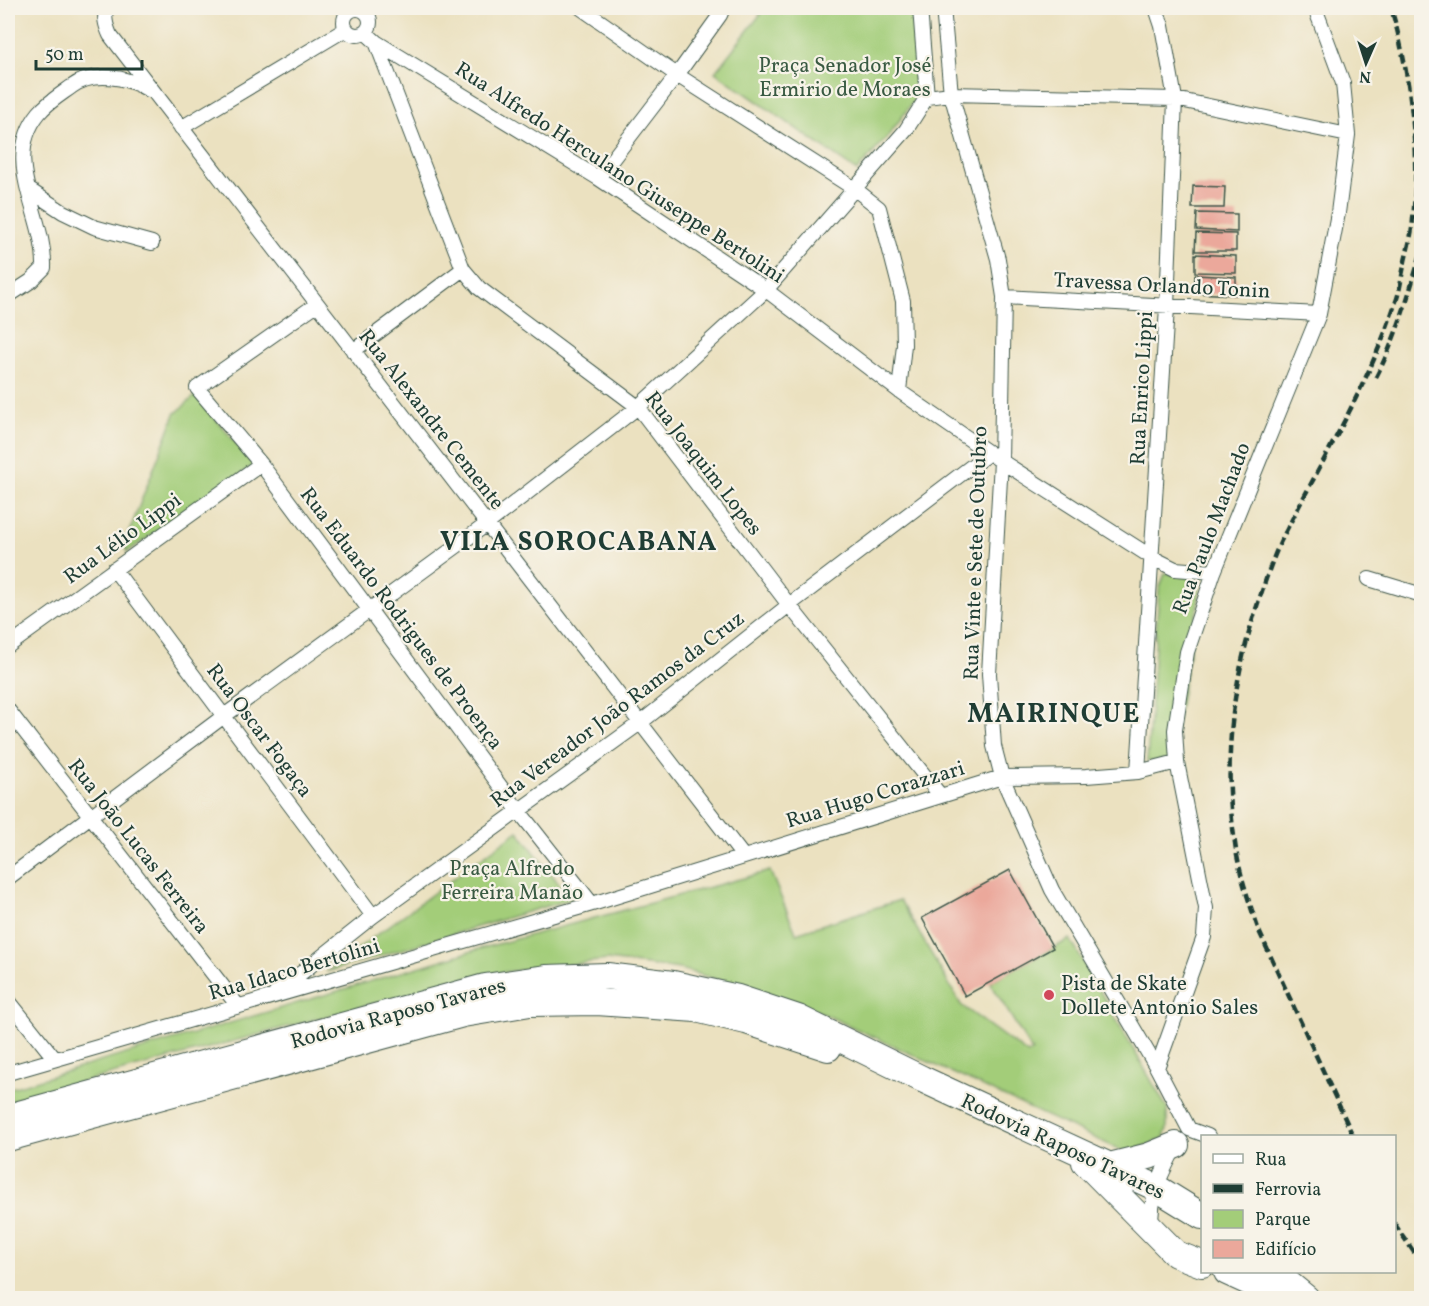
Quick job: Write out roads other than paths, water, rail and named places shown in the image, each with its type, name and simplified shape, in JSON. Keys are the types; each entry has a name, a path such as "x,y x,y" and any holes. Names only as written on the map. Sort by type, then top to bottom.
{"highway":[{"name":"Rodovia Raposo Tavares","path":"8,1117 485,987 546,978 607,976 673,984 738,998 798,1018 922,1079 1155,1187 1201,1215"},
{"name":"Rodovia Raposo Tavares","path":"8,1138 463,1014 530,1003 597,1002 696,1009 747,1020 922,1079"},
{"path":"1109,1166 1149,1156 1182,1137"},
{"path":"1075,1151 1176,1254 1201,1263"},
{"path":"1229,1273 1284,1299"},
{"path":"1275,1273 1306,1299"},
{"path":"1291,1273 1315,1299"}],"street":[{"name":"Rua Alexandre Cemente","path":"107,8 105,23 110,35 743,856"},
{"path":"581,8 677,75 855,189 879,208 903,300 904,345 899,391"},
{"path":"598,178 677,75 723,8"},
{"path":"8,878 224,716 487,524 638,407 766,290 906,130 927,97 920,8"},
{"name":"Rua Vinte e Sete de Outubro","path":"942,8 951,94 999,260 1004,297 995,457 989,674 994,746 1002,777 1052,890 1157,1068 1182,1137"},
{"name":"Rua Enrico Lippi","path":"1138,772 1167,307 1175,99 1162,26 1156,8"},
{"name":"Rua Paulo Machado","path":"1157,1068 1204,937 1206,908 1177,762 1175,730 1187,652 1214,572 1319,314 1338,213 1348,135 1343,82 1316,8"},
{"path":"366,9 344,10 344,21 346,29 353,34 371,37"},
{"name":"Rua Joaquim Lopes","path":"366,9 370,21 371,37 463,269 479,288 638,407 789,605 940,795"},
{"path":"182,128 346,29"},
{"name":"Rua Alfredo Herculano Giuseppe Bertolini","path":"371,37 598,178 766,290 899,391 995,457 1153,558 1175,568 1214,572"},
{"path":"8,296 31,281 44,268 45,252 28,189 23,159 23,144 28,128 40,111 74,84 93,78 116,78 137,83 154,92"},
{"path":"927,97 951,94 1175,99 1348,135"},
{"path":"28,189 63,212 94,226 152,243"},
{"path":"353,351 463,269"},
{"name":"Travessa Orlando Tonin","path":"1004,297 1319,314"},
{"name":"Rua Eduardo Rodrigues de Proença","path":"317,304 197,388 261,464 518,810 592,904"},
{"name":"Rua Vereador João Ramos da Cruz","path":"269,998 373,916 639,723 789,605 995,457"},
{"name":"Rua Lélio Lippi","path":"8,646 261,464"},
{"name":"Rua Oscar Fogaça","path":"114,569 373,916"},
{"path":"1369,579 1422,595"},
{"name":"Rua João Lucas Ferreira","path":"8,710 238,1006"},
{"name":"Rua Hugo Corazzari","path":"592,904 1002,777 1086,776 1138,772 1177,762"},
{"name":"Rua Idaco Bertolini","path":"8,1073 592,904"},
{"path":"8,1000 55,1059"},
{"path":"1151,1230 1151,1205 1155,1187 1182,1137 1201,1137"}],"railway":[{"path":"1353,1135 1259,931 1248,898 1239,865 1231,811 1230,748 1243,655 1272,562 1372,363 1397,299 1411,237 1415,193 1412,112 1398,32 1391,8"},
{"path":"1376,377 1396,331 1422,250"},
{"path":"1396,1226 1422,1264"}],"place":[{"name":"Pista de Skate Dollete Antonio Sales","path":"1049,995"}],"district":[{"name":"VILA SOROCABANA","path":"579,541"},
{"name":"MAIRINQUE","path":"1054,713"}],"park label":[{"name":"Praça Senador José Ermirio de Moraes","path":"845,77"},
{"name":"Praça Alfredo Ferreira Manão","path":"512,880"}]}
